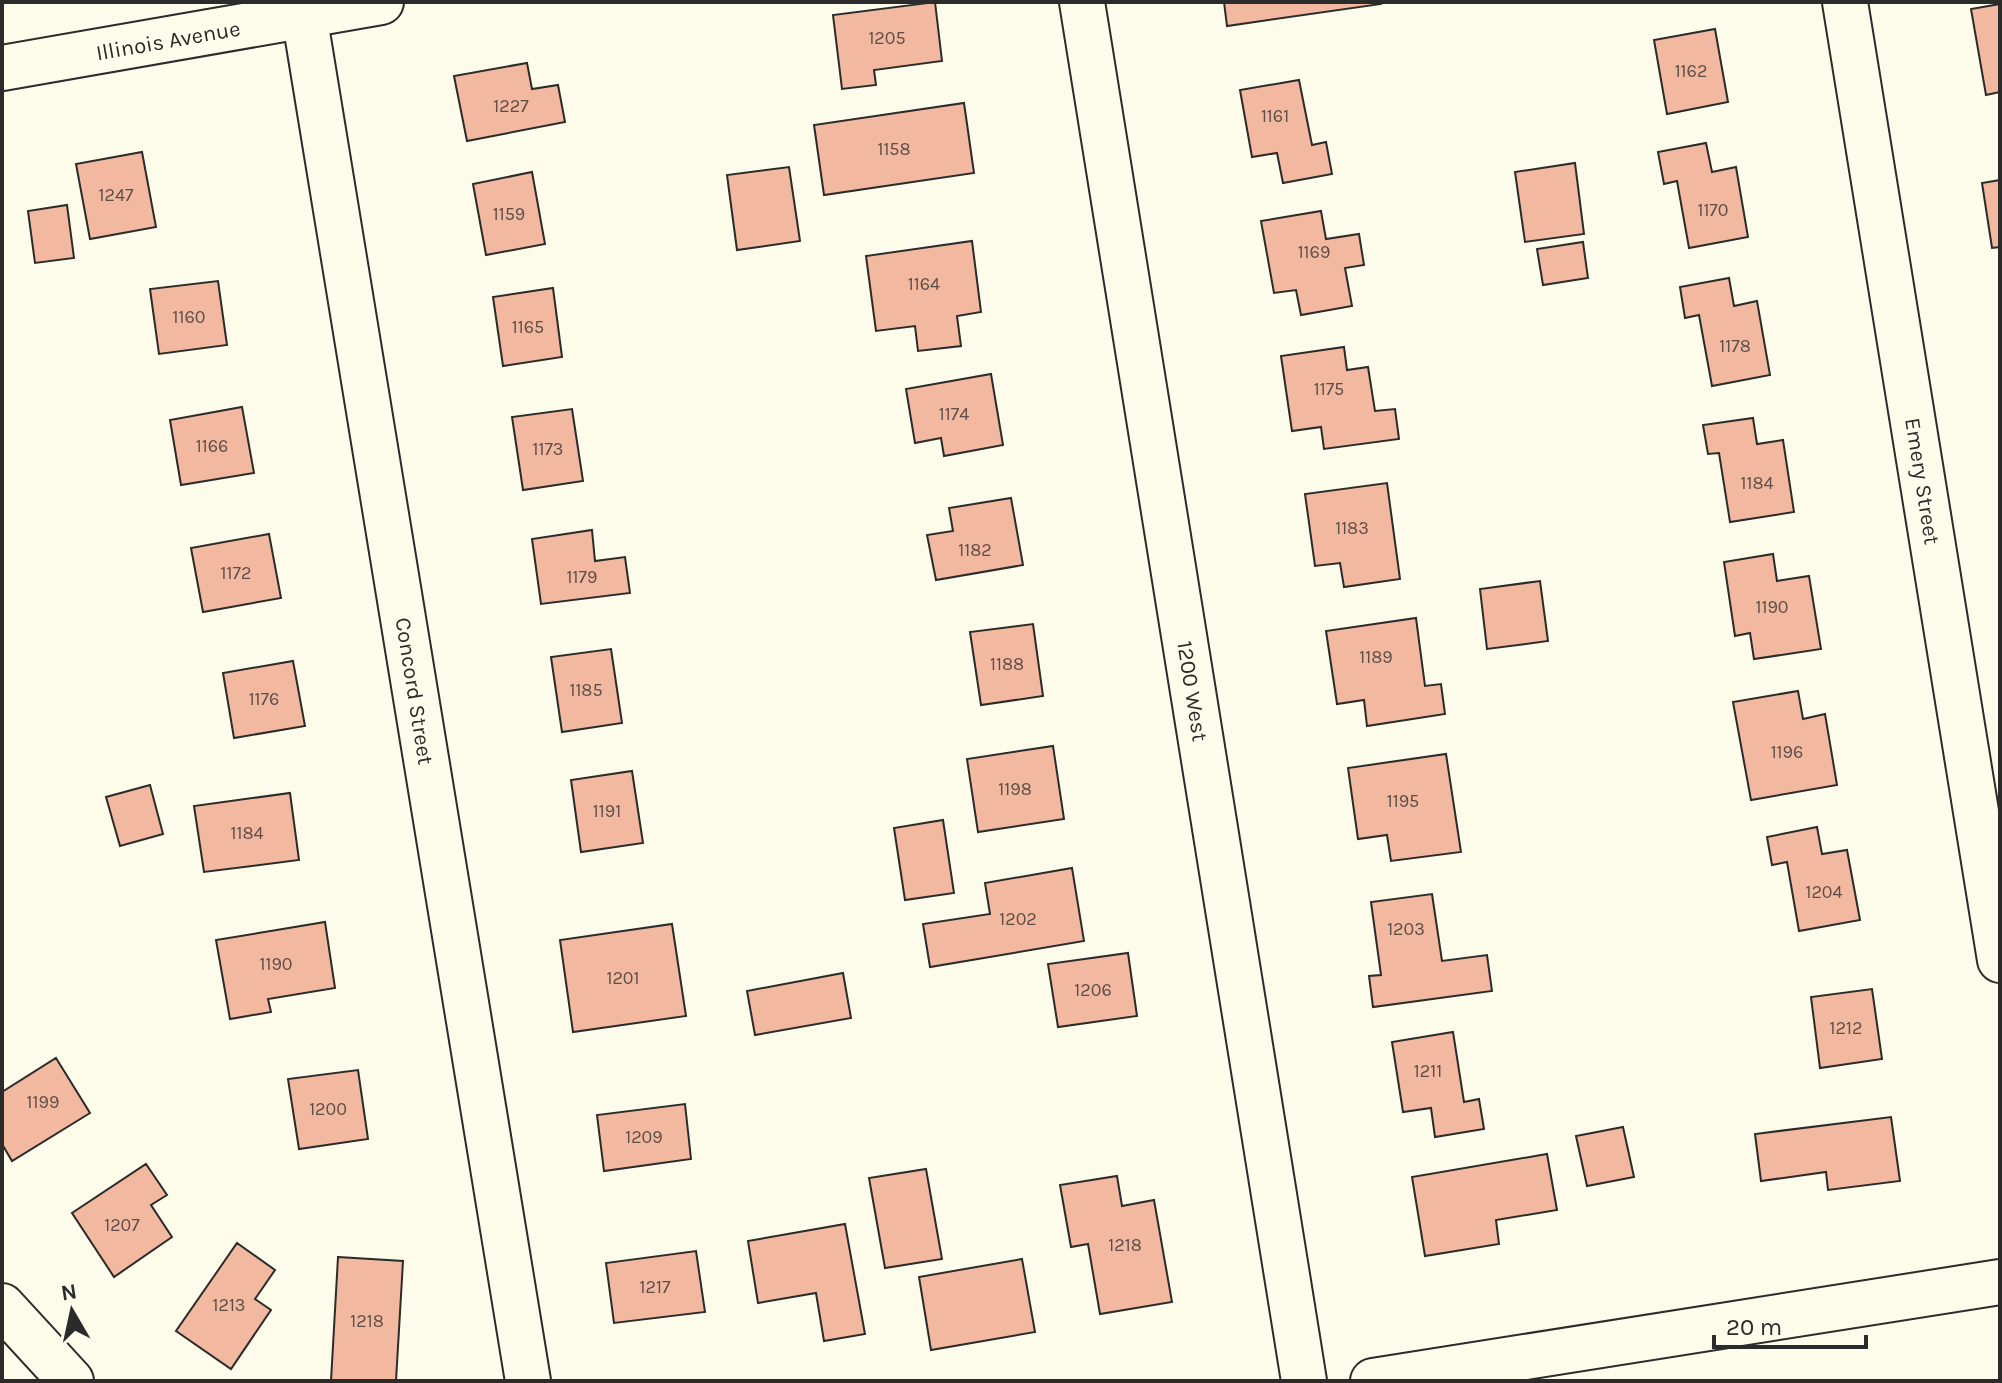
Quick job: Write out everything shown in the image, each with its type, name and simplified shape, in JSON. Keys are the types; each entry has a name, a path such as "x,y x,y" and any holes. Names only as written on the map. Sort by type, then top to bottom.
{"street":[{"name":"Illinois Avenue","path":"2,68 304,9 381,2"},
{"name":"1200 West","path":"1082,2 1304,1381"},
{"name":"Emery Street","path":"1845,2 2000,960"},
{"name":"Concord Street","path":"304,9 528,1381"},
{"path":"1373,1381 1611,1362 2000,1282"},
{"path":"2,1306 71,1381"}],"building":[{"path":"935,2 942,61 874,70 876,85 842,89 833,15"},
{"path":"1224,2 1381,2 1381,4 1227,26"},
{"path":"2000,4 2000,92 1986,95 1971,9"},
{"path":"1715,29 1728,102 1667,114 1654,40"},
{"path":"527,63 532,89 558,85 565,122 467,141 454,76"},
{"path":"1299,80 1312,145 1326,142 1332,174 1283,183 1277,153 1252,157 1240,90"},
{"path":"964,103 974,173 824,195 814,125"},
{"path":"1706,143 1712,172 1736,167 1748,237 1689,248 1677,181 1664,184 1658,152"},
{"path":"142,152 156,227 90,239 76,164"},
{"path":"1575,163 1584,234 1525,242 1515,172"},
{"path":"789,167 800,241 737,250 727,175"},
{"path":"532,172 545,244 486,255 473,184"},
{"path":"2000,180 2000,247 1992,248 1982,183"},
{"path":"67,205 74,258 35,263 28,211"},
{"path":"1321,211 1326,239 1359,234 1364,265 1345,268 1352,306 1301,315 1296,290 1274,293 1261,221"},
{"path":"972,241 981,312 957,316 961,346 918,351 915,326 876,331 866,256"},
{"path":"1583,242 1588,278 1543,285 1537,249"},
{"path":"1729,278 1734,306 1757,301 1770,375 1712,386 1699,315 1685,318 1680,287"},
{"path":"218,281 227,345 159,354 150,289"},
{"path":"553,288 562,357 503,366 493,297"},
{"path":"1344,347 1347,370 1368,367 1375,411 1395,409 1399,439 1324,449 1321,427 1292,431 1281,356"},
{"path":"991,374 1003,445 944,456 941,438 915,443 906,389"},
{"path":"242,407 254,473 181,485 170,420"},
{"path":"572,409 583,481 523,490 512,417"},
{"path":"1753,418 1757,444 1783,440 1794,512 1730,522 1719,453 1708,454 1703,425"},
{"path":"1387,483 1400,579 1344,587 1340,563 1315,566 1305,494"},
{"path":"1011,498 1023,565 936,580 927,535 953,531 949,508"},
{"path":"592,530 595,561 625,557 630,593 541,604 532,539"},
{"path":"269,534 281,598 203,612 191,548"},
{"path":"1773,554 1777,581 1809,576 1821,649 1754,659 1750,633 1735,636 1724,562"},
{"path":"1540,581 1548,641 1487,649 1480,589"},
{"path":"1416,618 1425,686 1441,684 1445,714 1367,726 1364,700 1337,704 1326,631"},
{"path":"1033,624 1043,696 981,705 970,632"},
{"path":"611,649 622,723 562,732 551,657"},
{"path":"293,661 305,726 234,738 223,673"},
{"path":"1798,691 1803,719 1825,714 1837,785 1751,800 1733,702"},
{"path":"1053,746 1064,819 978,832 967,759"},
{"path":"1446,754 1461,852 1391,861 1387,835 1358,839 1348,768"},
{"path":"632,771 643,843 581,852 571,780"},
{"path":"150,785 163,834 120,846 106,797"},
{"path":"290,793 299,860 204,872 194,806"},
{"path":"943,820 954,893 905,900 894,828"},
{"path":"1817,827 1822,854 1847,850 1860,920 1799,931 1787,862 1772,865 1767,837"},
{"path":"1072,868 1084,941 930,967 923,924 990,914 985,883"},
{"path":"1432,894 1442,961 1487,955 1492,991 1373,1007 1369,976 1381,975 1371,902"},
{"path":"325,922 335,988 268,999 271,1012 230,1019 216,940"},
{"path":"672,924 686,1016 573,1032 560,940"},
{"path":"1128,953 1137,1016 1058,1027 1048,964"},
{"path":"843,973 851,1018 755,1035 747,991"},
{"path":"1872,989 1882,1059 1820,1068 1811,997"},
{"path":"1453,1032 1464,1102 1479,1099 1484,1129 1435,1137 1431,1108 1403,1112 1392,1042"},
{"path":"56,1058 90,1113 12,1161 2,1144 2,1092"},
{"path":"358,1070 368,1139 299,1149 288,1079"},
{"path":"685,1104 691,1159 604,1171 597,1115"},
{"path":"1891,1117 1900,1181 1828,1190 1826,1172 1761,1181 1755,1134"},
{"path":"1623,1127 1634,1177 1587,1186 1576,1136"},
{"path":"1547,1154 1557,1210 1496,1220 1499,1244 1425,1256 1412,1177"},
{"path":"146,1164 167,1195 151,1205 172,1237 114,1277 72,1213"},
{"path":"926,1169 942,1259 885,1268 869,1178"},
{"path":"1117,1176 1122,1206 1154,1200 1172,1302 1100,1314 1088,1244 1071,1247 1060,1185"},
{"path":"845,1224 865,1334 824,1341 816,1293 758,1303 748,1241"},
{"path":"237,1243 275,1270 255,1299 271,1310 231,1369 176,1331"},
{"path":"696,1251 705,1312 614,1323 606,1263"},
{"path":"338,1257 403,1261 396,1381 331,1381"},
{"path":"1022,1259 1035,1332 931,1350 919,1277"}]}
